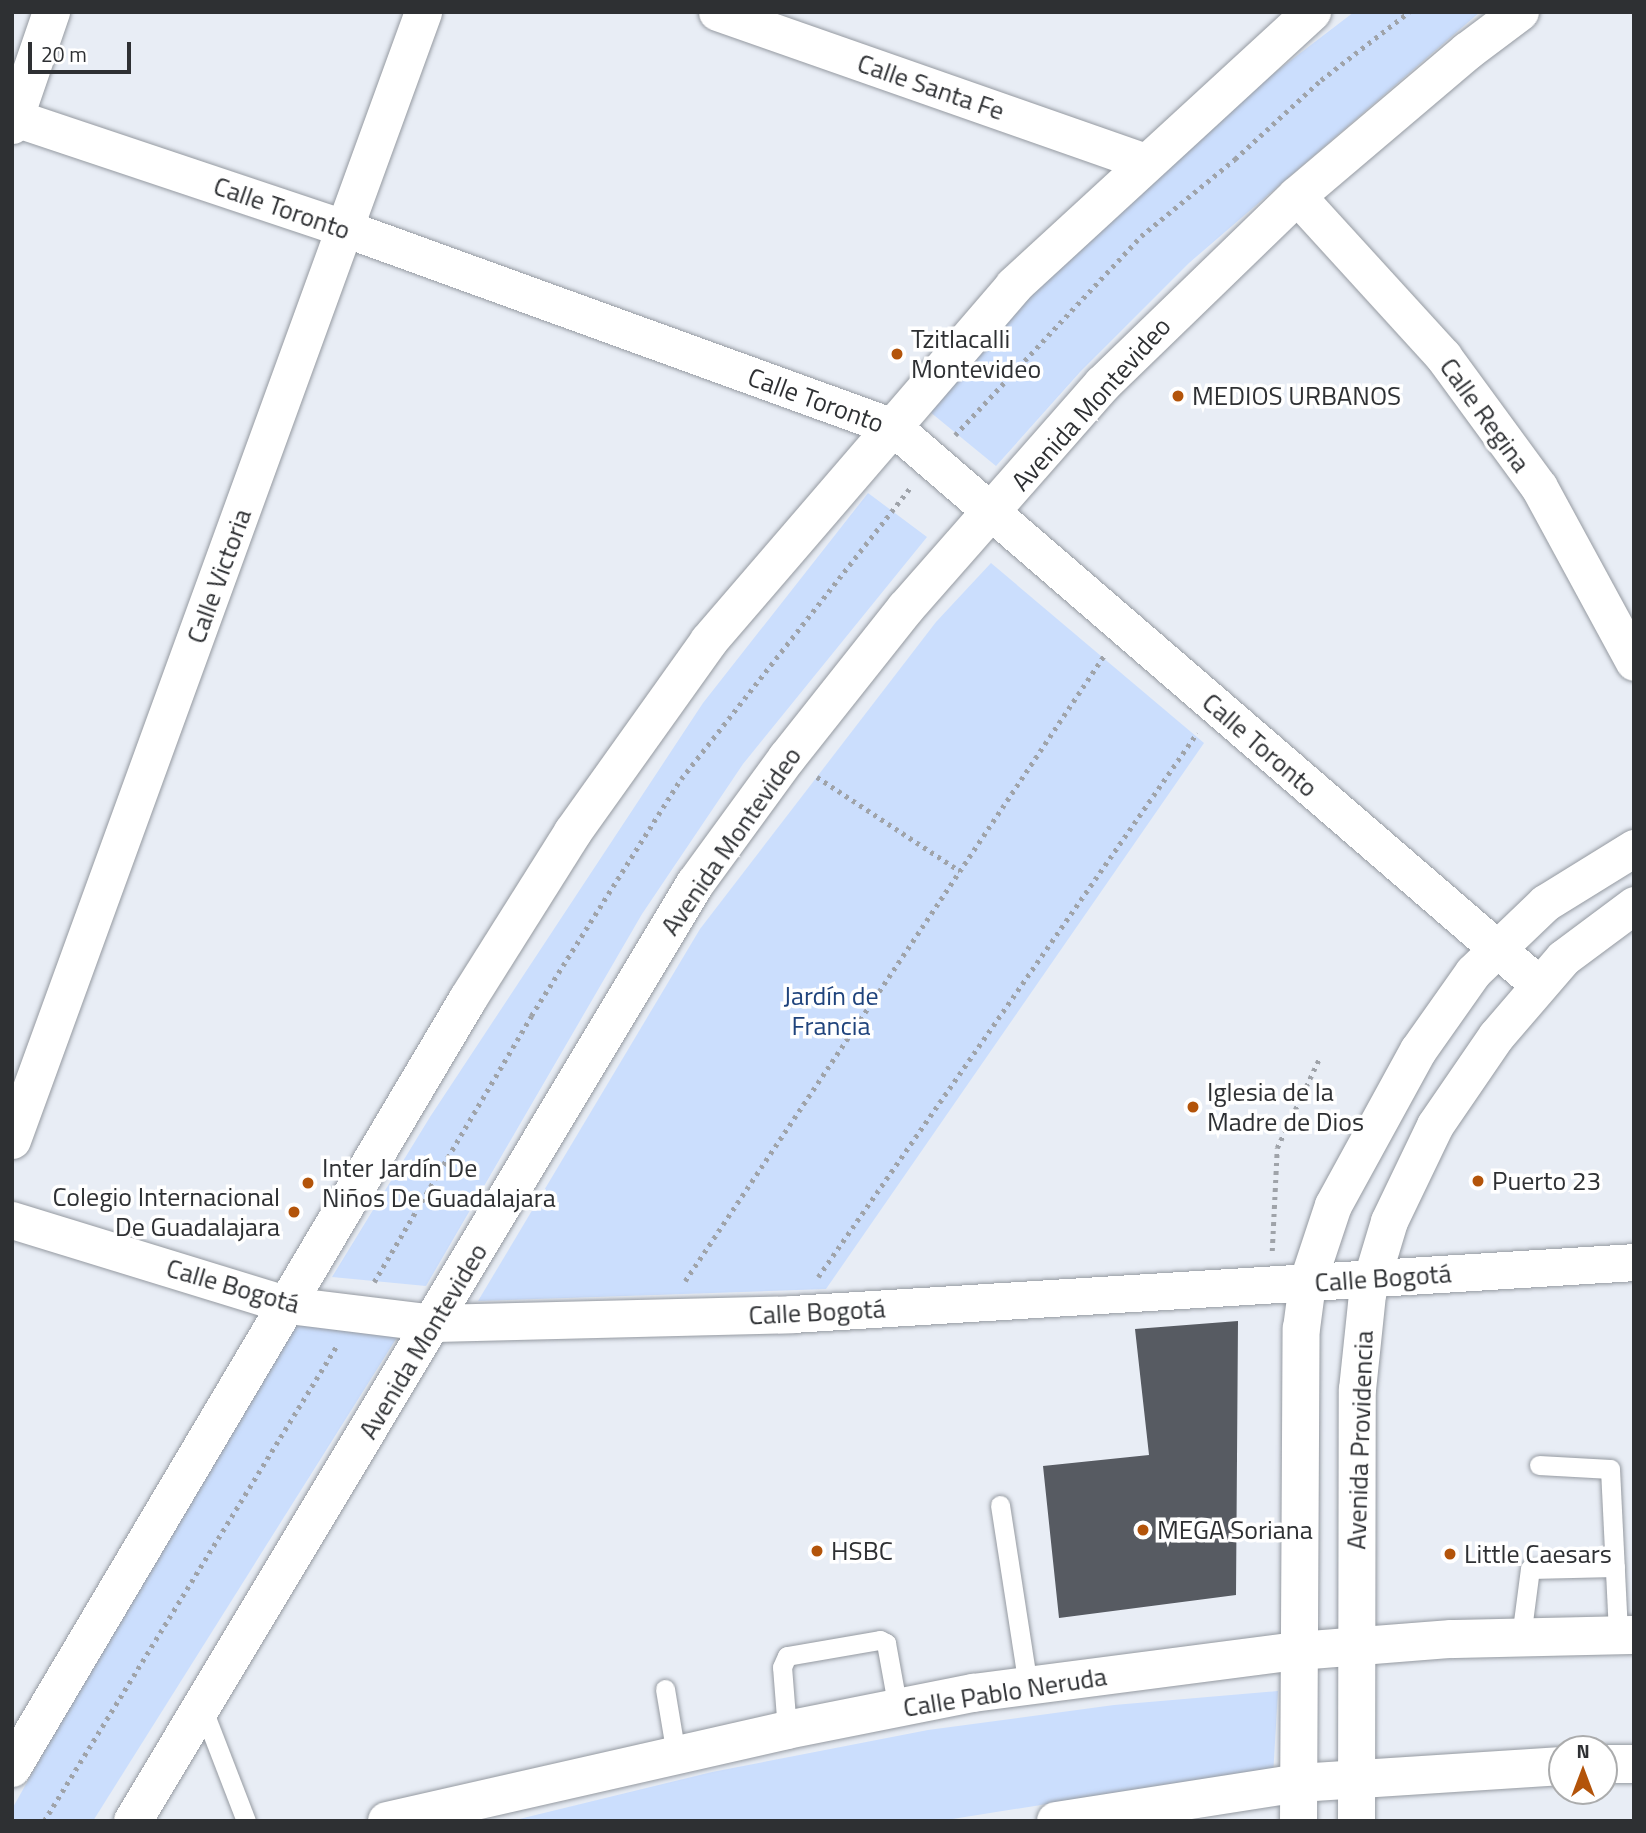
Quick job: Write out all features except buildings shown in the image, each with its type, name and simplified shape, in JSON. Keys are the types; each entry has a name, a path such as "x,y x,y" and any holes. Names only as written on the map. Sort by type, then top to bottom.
{"street":[{"path":"13,121 51,12"},
{"name":"Calle Victoria","path":"12,1140 347,229 424,12"},
{"name":"Calle Santa Fe","path":"717,12 1145,162"},
{"path":"12,1768 468,999 573,832 709,640 1014,286 1145,162 1312,12"},
{"name":"Avenida Montevideo","path":"133,1821 435,1323 695,884 787,758 906,608 992,514 1103,384 1297,196 1468,51 1520,12"},
{"name":"Calle Toronto","path":"13,121 347,229 893,427 1538,984"},
{"name":"Calle Regina","path":"1297,196 1443,356 1539,487 1634,662"},
{"path":"1298,1821 1301,1328 1307,1283 1333,1205 1372,1128 1418,1050 1495,948 1545,903 1634,848"},
{"name":"Avenida Providencia","path":"1356,1821 1357,1389 1373,1278 1389,1221 1435,1125 1538,984 1563,958 1634,905"},
{"name":"Calle Bogotá","path":"12,1220 288,1305 435,1323 792,1314 1634,1262"},
{"name":"Calle Pablo Neruda","path":"387,1821 787,1730 1028,1686 1298,1651 1521,1637 1626,1635"},
{"path":"1056,1821 1298,1783 1548,1767"}],"lane":[{"path":"1539,1465 1610,1469 1615,1567 1626,1635"},
{"path":"1000,1505 1028,1686"},
{"path":"1521,1637 1530,1569 1615,1567"},
{"path":"787,1730 782,1667 787,1656 880,1640 886,1643 898,1709"},
{"path":"664,1689 676,1755"},
{"path":"202,1707 246,1821"}],"path":[{"path":"660,1318 1123,628"},
{"path":"792,1314 1215,707"},
{"path":"787,758 960,871"},
{"path":"1271,1286 1277,1148 1319,1059"}],"green space":[{"path":"1354,12 1480,12 1189,263 1080,372 996,466 924,407 1007,315 1260,84"},
{"path":"868,493 927,537 743,764 642,914 426,1286 332,1277 430,1117 703,703"},
{"name":"Jardín de Francia","path":"991,563 1204,743 826,1289 478,1301 700,929 936,622"},
{"path":"286,1321 401,1331 93,1821 12,1821 12,1809"},
{"path":"1278,1691 1273,1776 1141,1789 940,1821 511,1821 712,1772 928,1730 1114,1705"}],"place":[{"name":"Tzitlacalli Montevideo","path":"897,354"},
{"name":"MEDIOS URBANOS","path":"1178,396"},
{"name":"Iglesia de la Madre de Dios","path":"1193,1107"},
{"name":"Puerto 23","path":"1478,1181"},
{"name":"Inter Jardín De Niños De Guadalajara","path":"308,1183"},
{"name":"Colegio Internacional De Guadalajara","path":"294,1212"},
{"name":"MEGA Soriana","path":"1143,1530"},
{"name":"HSBC","path":"817,1551"},
{"name":"Little Caesars","path":"1450,1554"}]}
